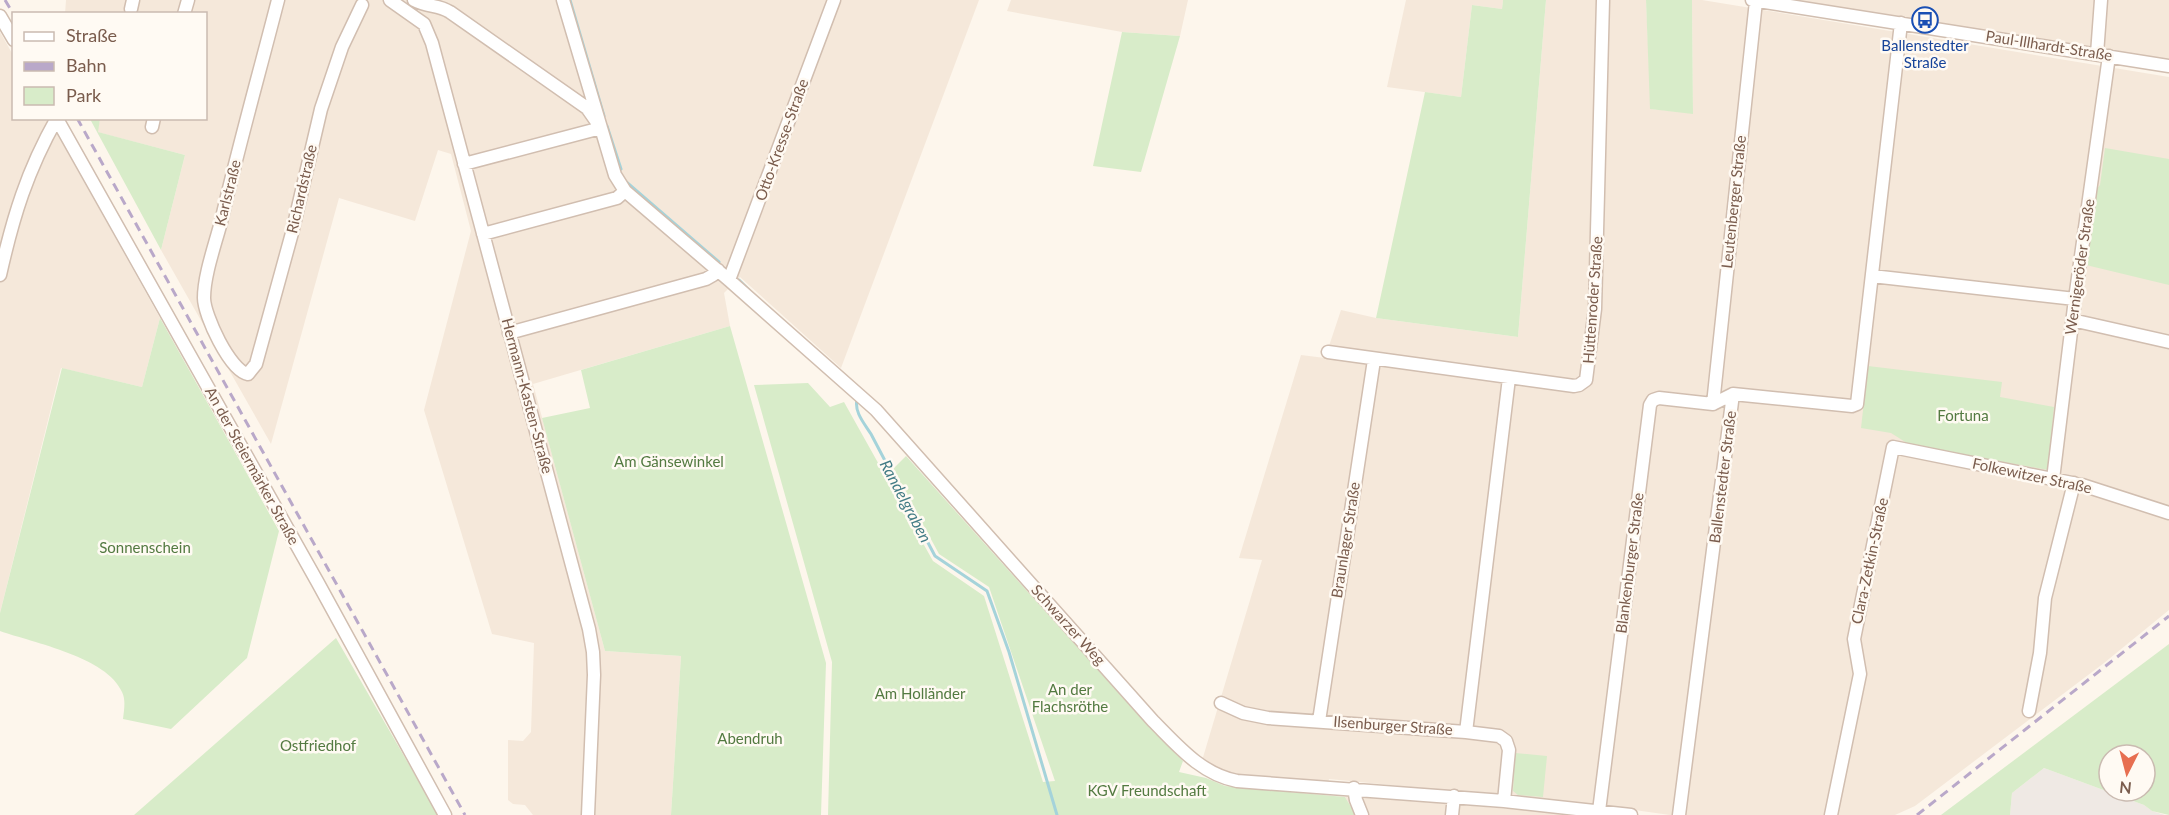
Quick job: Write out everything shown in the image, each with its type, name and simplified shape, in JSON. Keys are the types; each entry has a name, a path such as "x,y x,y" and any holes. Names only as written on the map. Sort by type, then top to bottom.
{"street":[{"name":"Karlstraße","path":"248,374 239,370 226,352 207,317 204,295 228,191 278,0"},
{"name":"Hermann-Kasten-Straße","path":"390,0 418,18 428,31 592,641 594,675 588,815"},
{"path":"414,0 426,7 440,6 450,12 587,108 601,128"},
{"path":"563,0 615,175 625,191 729,280"},
{"name":"Otto-Kresse-Straße","path":"729,280 834,0"},
{"name":"Hüttenroder Straße","path":"1328,352 1574,386 1584,383 1588,375 1595,309 1603,0"},
{"name":"Paul-Illhardt-Straße","path":"1754,0 2169,66"},
{"name":"Leutenberger Straße","path":"1713,404 1754,0"},
{"name":"Wernigeröder Straße","path":"2052,479 2103,55 2101,0"},
{"name":"Richardstraße","path":"248,374 254,369 258,358 292,232 321,110 342,47 362,2"},
{"path":"418,18 426,7"},
{"path":"0,16 12,37"},
{"name":"Ballenstedter Straße","path":"1680,815 1733,393 1856,405 1901,23"},
{"path":"0,275 20,196 40,150 56,120"},
{"name":"An der Steiermärker Straße","path":"58,120 338,619 445,815"},
{"path":"464,164 601,128"},
{"path":"483,234 617,198 625,191"},
{"path":"510,333 706,279 718,270"},
{"path":"1872,276 2075,299"},
{"name":"Schwarzer Weg","path":"729,280 867,402 1153,721 1198,764 1222,777 1237,781 1454,796 1504,801 1538,809 1599,811 1626,815"},
{"path":"2072,320 2169,342"},
{"name":"Braunlager Straße","path":"1319,721 1374,360"},
{"path":"1466,732 1509,378"},
{"path":"1713,404 1733,393"},
{"name":"Blankenburger Straße","path":"1599,811 1650,405 1653,400 1659,398 1713,404"},
{"name":"Folkewitzer Straße","path":"1893,447 2074,483 2169,513"},
{"name":"Clara-Zetkin-Straße","path":"1831,815 1860,674 1854,639 1893,447"},
{"path":"2029,711 2040,653 2045,598 2074,483"},
{"name":"Ilsenburger Straße","path":"1221,703 1243,713 1268,718 1499,736 1506,741 1509,750 1504,801"},
{"path":"1354,788 1362,815"},
{"path":"1452,815 1454,796"}],"shaded area":[{"path":"66,0 979,0 841,368 740,277 724,293 730,326 533,384 605,651 681,656 671,815 533,815 525,805 513,804 508,800 508,740 523,741 531,732 534,643 492,634 424,410 471,231 451,154 438,150 415,221 339,198 271,444 161,250 185,155 97,132 100,120 207,120 207,12 65,12"},
{"path":"1011,0 1188,0 1180,36 1122,32 1007,11"},
{"path":"1406,0 1503,0 1502,9 1472,5 1461,97 1387,87"},
{"path":"1546,0 1646,0 1651,109 1693,113 1692,0 2169,77 2169,610 2104,663 1915,806 1895,815 1670,815 1606,806 1329,779 1327,787 1228,779 1201,764 1262,560 1239,558 1301,355 1325,358 1341,310 1376,318 1518,337"},
{"path":"1790,0 2169,0 2169,68"},
{"path":"0,32 12,53 12,120 50,120 160,318 142,387 61,368 0,613"},
{"path":"2044,768 2097,788 2097,803 2139,803 2165,815 2010,815 2012,793"},
{"path":"1345,797 1362,797 1583,815 1356,815"}],"green space":[{"path":"1503,0 1546,0 1518,337 1376,318 1425,92 1461,97 1472,5 1502,9"},
{"path":"1646,0 1692,0 1693,114 1650,109"},
{"path":"1122,32 1180,36 1141,172 1093,166"},
{"path":"91,120 100,120 98,132 185,155 161,250"},
{"path":"2105,148 2169,159 2169,285 2086,265 2096,190 2100,185"},
{"name":"Sonnenschein","path":"160,318 279,531 247,658 171,729 123,719 122,692 114,680 86,660 0,631 0,613 62,368 142,387"},
{"path":"730,326 826,663 821,815 671,815 681,656 605,651 542,418 590,408 581,370"},
{"name":"Fortuna","path":"1868,366 2002,382 2000,397 2054,407 2048,470 1910,445 1891,433 1861,428"},
{"name":"Am Holländer","path":"808,383 830,407 844,402 933,561 984,596 1043,782 1055,781 989,587 939,554 893,469 906,456 1149,727 1183,761 1179,772 1206,778 1225,786 1345,797 1356,815 828,815 832,662 754,385"},
{"name":"Ostfriedhof","path":"336,638 438,815 134,815"},
{"path":"2169,644 2169,815 2152,811 2139,803 2157,803 2157,743 2097,743 2097,788 2044,768 2012,793 2010,815 1941,815"},
{"path":"1515,753 1547,756 1543,797 1518,795 1513,791"}],"waterway":[{"name":"Randelgraben","path":"570,0 604,116"},
{"name":"Randelgraben","path":"607,126 621,169"},
{"name":"Randelgraben","path":"624,180 719,262"},
{"name":"Randelgraben","path":"739,280 749,290"},
{"name":"Randelgraben","path":"857,399 856,404 860,417 935,556 987,591 1009,652 1057,815"}],"railway":[{"path":"5,0 12,12"},
{"path":"78,120 465,815"},
{"path":"1917,815 2169,616"}],"place":[{"name":"Ballenstedter Straße","path":"1925,20"}],"park label":[{"name":"Am Gänsewinkel","path":"669,462"},
{"name":"An der Flachsröthe","path":"1070,698"},
{"name":"Abendruh","path":"750,739"},
{"name":"KGV Freundschaft","path":"1147,791"}]}
